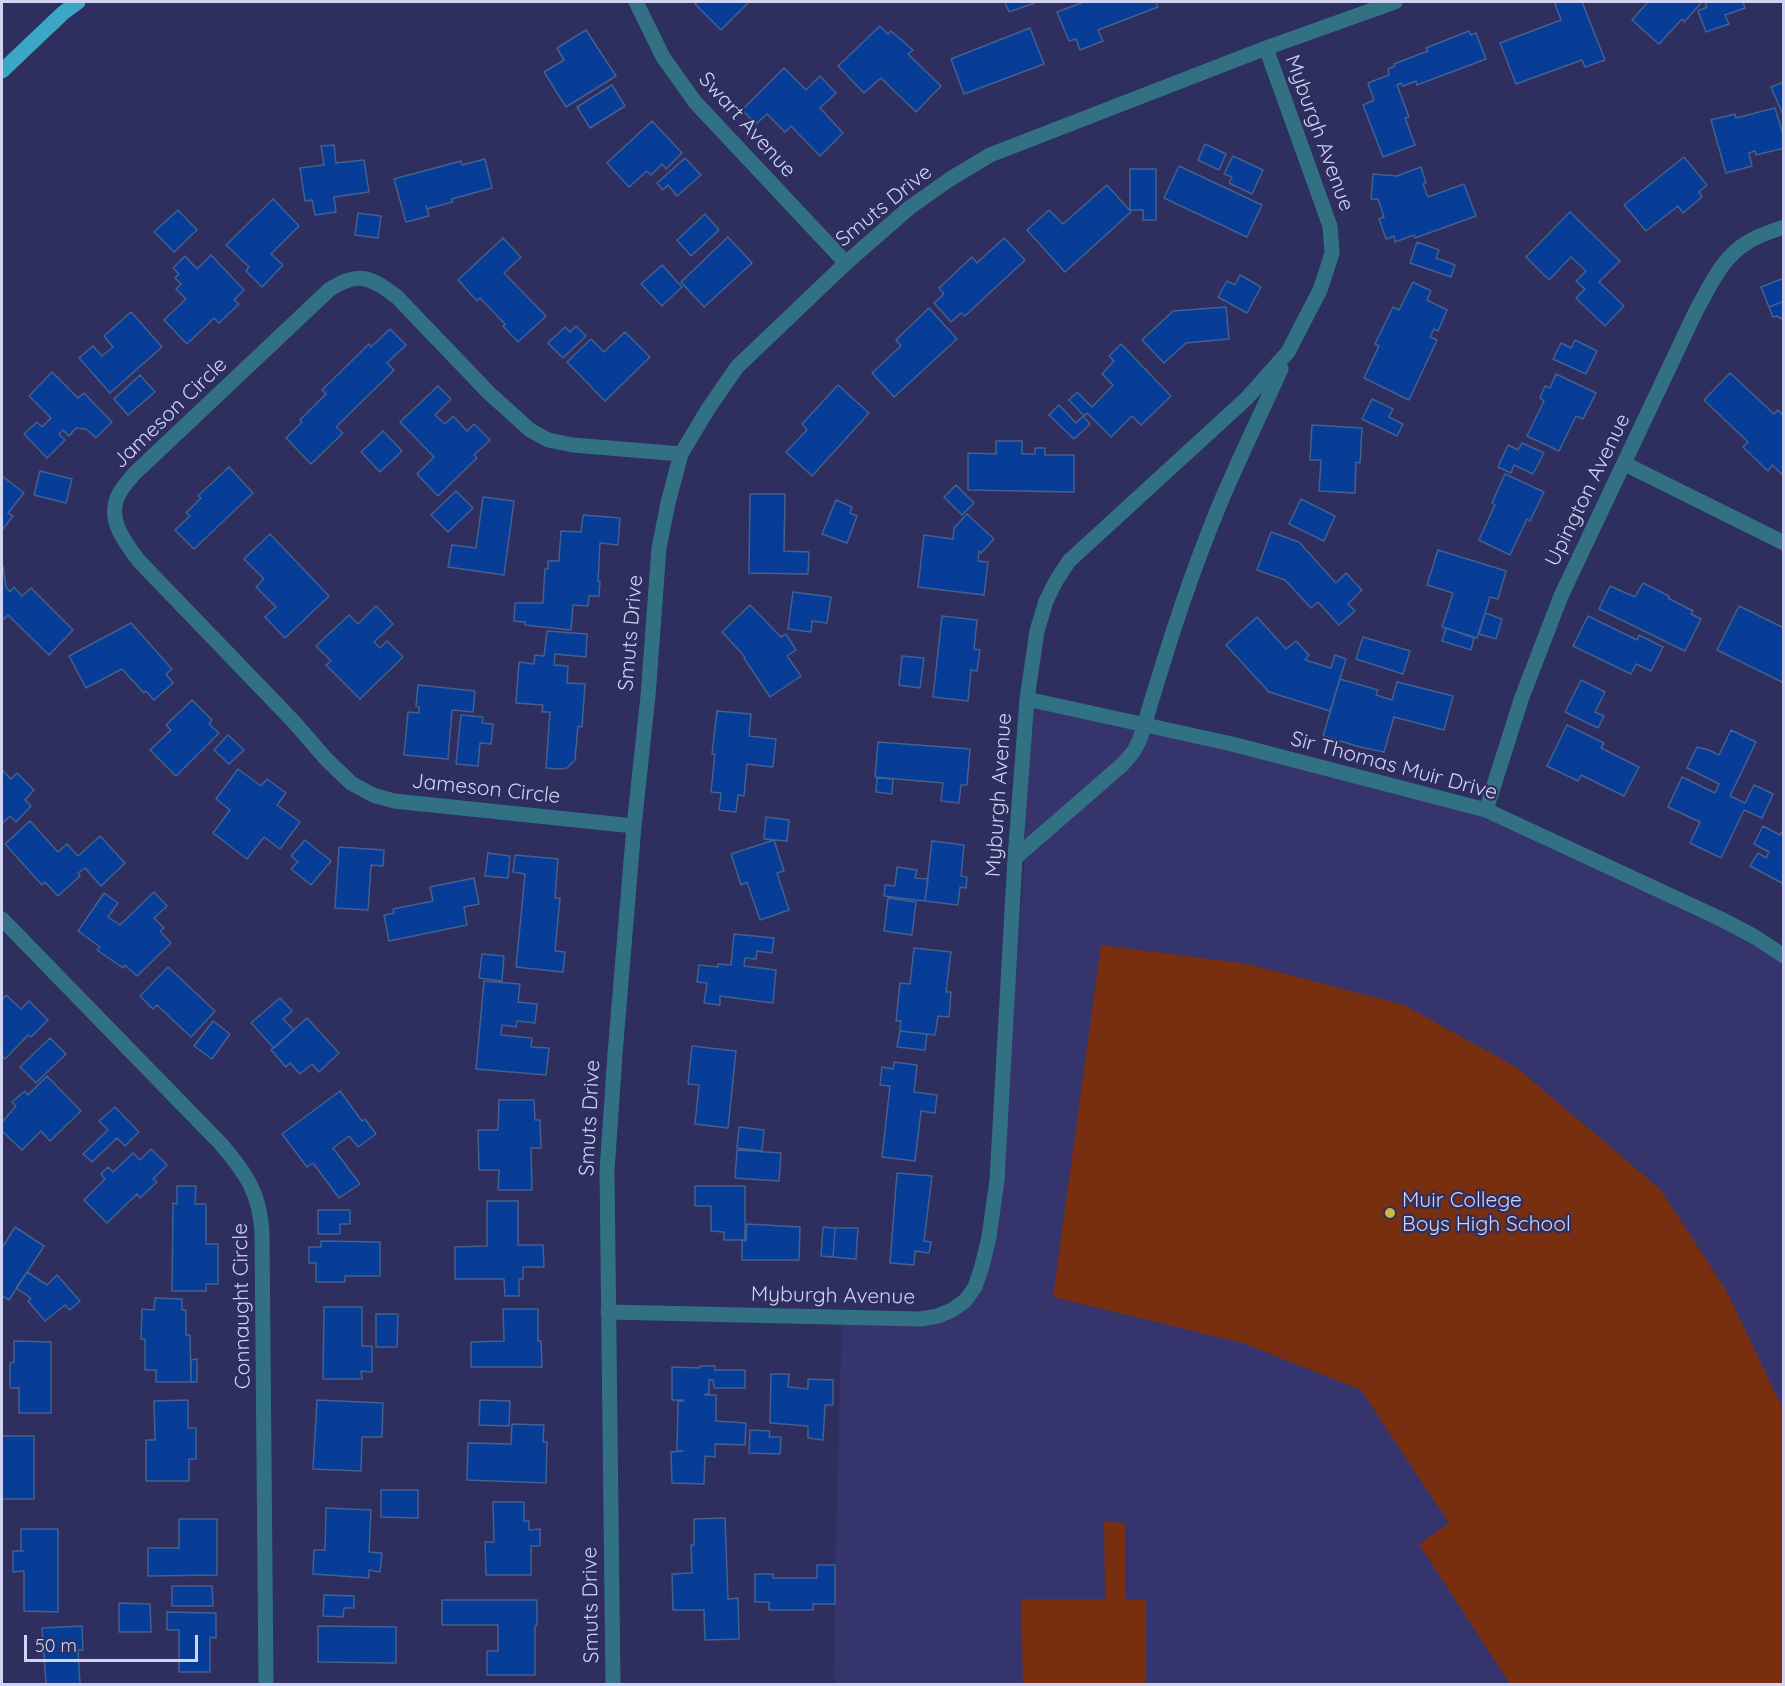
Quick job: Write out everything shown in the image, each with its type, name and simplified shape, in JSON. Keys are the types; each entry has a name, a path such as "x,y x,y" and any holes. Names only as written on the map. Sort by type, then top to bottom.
{"main road":[{"path":"2,71 63,13 78,2"}],"street":[{"name":"Swart Avenue","path":"636,2 663,57 695,102 846,263"},
{"name":"Smuts Drive","path":"613,1684 608,1171 615,1054 634,826 648,696 659,548 681,454 737,367 846,263 909,208 950,179 990,155 1266,48 1395,2"},
{"name":"Myburgh Avenue","path":"608,1312 920,1319 938,1316 952,1310 965,1301 975,1287 989,1238 997,1180 1015,858 1027,699 1037,631 1046,601 1069,561 1247,398 1288,352 1320,290 1332,253 1330,226 1266,48"},
{"name":"Upington Avenue","path":"1486,810 1522,697 1561,596 1696,311 1731,255 1748,242 1784,227"},
{"name":"Jameson Circle","path":"634,826 394,801 373,795 351,783 139,561 123,540 115,522 116,507 119,493 135,473 330,289 355,277 368,278 397,297 508,412 530,430 548,440 573,445 681,454"},
{"path":"1015,858 1123,764 1134,751 1145,724 1192,574 1228,483 1288,352"},
{"path":"1625,464 1784,543"},
{"name":"Sir Thomas Muir Drive","path":"1027,699 1232,744 1486,810 1721,919 1784,956"},
{"name":"Connaught Circle","path":"2,920 220,1143 238,1164 255,1193 261,1212 262,1233 266,1684"}],"shaded area":[{"name":"Muir College Boys High School","path":"1026,696 1484,812 1783,952 1783,1684 834,1684 842,1310 918,1316 964,1299 1001,1186 1024,867"},
{"path":"1101,945 1248,964 1404,1005 1516,1067 1660,1189 1726,1290 1783,1409 1783,1684 1510,1684 1419,1544 1449,1523 1361,1390 1243,1343 1053,1297"},
{"path":"1104,1522 1125,1523 1125,1599 1146,1600 1146,1684 1023,1684 1021,1599 1105,1599"}],"building":[{"path":"697,2 749,2 721,30 695,4"},
{"path":"1005,2 1037,2 1009,12"},
{"path":"1084,2 1156,2 1158,7 1098,30 1103,41 1080,50 1076,39 1069,41 1057,12"},
{"path":"1582,2 1605,60 1585,67 1582,60 1516,84 1500,43 1561,20 1555,4"},
{"path":"1648,2 1702,2 1684,22 1682,19 1659,44 1632,20"},
{"path":"1705,2 1743,2 1745,8 1725,15 1729,24 1706,32 1698,11 1707,7"},
{"path":"880,26 888,34 891,31 913,50 908,54 941,86 916,112 881,78 864,93 838,66"},
{"path":"1030,28 1044,64 964,94 951,59"},
{"path":"586,30 616,76 566,107 544,72 564,60 557,48"},
{"path":"1469,31 1471,35 1476,33 1486,59 1417,85 1416,81 1403,86 1401,83 1397,85 1409,117 1405,118 1415,145 1383,157 1363,105 1374,100 1368,83 1389,75 1388,69 1395,66 1394,64"},
{"path":"784,68 806,90 820,76 836,93 820,108 843,133 820,156 791,126 785,132 767,114 756,124 742,110"},
{"path":"1784,82 1784,117 1771,87"},
{"path":"612,85 625,106 590,128 577,107"},
{"path":"1775,108 1784,138 1782,144 1784,148 1756,155 1755,151 1749,153 1752,166 1726,173 1711,120 1735,114 1736,118"},
{"path":"652,121 682,153 666,169 662,164 651,175 647,171 629,187 607,163"},
{"path":"1205,144 1226,154 1219,170 1198,160"},
{"path":"334,145 336,163 364,160 369,192 334,197 336,212 315,215 312,200 305,201 300,168 324,165 321,146"},
{"path":"1233,156 1263,170 1252,194 1229,183 1232,177 1224,174"},
{"path":"1684,157 1707,185 1699,192 1702,197 1683,213 1678,206 1646,231 1624,205"},
{"path":"685,158 701,175 677,196 668,185 663,190 657,183"},
{"path":"485,159 492,188 452,199 452,202 427,209 426,206 429,216 406,222 394,179 461,161 462,165"},
{"path":"1179,166 1262,205 1247,237 1164,198"},
{"path":"1421,167 1426,183 1423,184 1428,197 1464,184 1476,216 1415,238 1414,235 1395,242 1394,236 1386,239 1379,219 1384,217 1378,199 1371,199 1373,174 1397,176"},
{"path":"1130,169 1156,169 1156,220 1143,220 1143,210 1130,210"},
{"path":"1107,185 1131,212 1065,272 1027,230 1049,210 1063,224"},
{"path":"273,199 299,226 271,254 283,265 262,287 246,271 249,267 226,245"},
{"path":"178,210 197,230 174,252 154,232"},
{"path":"1570,212 1620,261 1599,282 1624,306 1605,326 1576,298 1585,289 1576,281 1586,271 1571,257 1549,280 1526,257"},
{"path":"358,213 381,216 378,238 355,235"},
{"path":"705,214 719,230 691,256 677,240"},
{"path":"728,237 752,263 704,307 681,282"},
{"path":"503,238 521,257 504,273 546,316 518,342 503,326 505,324 480,298 477,301 458,280"},
{"path":"1004,238 1025,260 965,316 961,313 951,322 934,303 944,294 939,288 972,257 977,263"},
{"path":"1417,242 1439,250 1436,258 1455,265 1451,277 1410,263"},
{"path":"211,255 244,290 234,300 239,304 219,323 214,318 187,344 164,320 186,299 176,289 181,284 175,278 179,274 173,268 185,256 197,269"},
{"path":"662,265 682,287 662,306 641,284"},
{"path":"1240,275 1261,287 1247,313 1218,297 1227,281 1235,285"},
{"path":"1784,278 1784,301 1769,307 1761,287"},
{"path":"1413,282 1431,291 1427,300 1447,310 1438,331 1434,329 1430,337 1437,340 1409,400 1364,378 1379,346 1375,344 1393,307 1399,310"},
{"path":"1784,301 1784,320 1777,316 1773,317 1769,307"},
{"path":"1226,307 1229,339 1186,343 1164,363 1142,340 1173,311"},
{"path":"929,308 957,339 894,397 872,373 901,346 896,340"},
{"path":"131,312 162,347 110,393 79,358 93,346 102,356 113,347 104,336"},
{"path":"576,326 586,336 563,358 548,343 565,327 570,332"},
{"path":"390,329 406,345 387,363 394,370 336,427 343,433 311,464 286,438 326,394 322,390 369,344 371,347"},
{"path":"625,332 650,357 605,401 567,362 591,339 604,352"},
{"path":"1575,340 1597,351 1586,374 1553,359 1561,343 1571,348"},
{"path":"1121,344 1171,396 1141,425 1132,416 1111,437 1087,413 1084,416 1069,400 1077,392 1092,407 1113,385 1102,374 1114,361 1109,356"},
{"path":"52,372 78,398 84,393 112,422 96,438 86,429 76,428 69,436 63,430 59,434 65,440 47,458 24,434 37,422 42,427 51,418 29,396"},
{"path":"1730,373 1774,414 1778,410 1784,416 1784,476 1772,465 1768,471 1743,447 1748,442 1704,400"},
{"path":"1556,374 1596,393 1583,419 1576,416 1559,451 1527,436 1544,401 1540,398 1545,386 1550,388"},
{"path":"140,375 155,392 128,415 114,399"},
{"path":"838,385 869,413 812,476 786,452 807,430 802,424"},
{"path":"438,386 451,399 435,415 445,424 453,416 467,431 474,424 490,440 474,455 477,458 438,496 417,474 434,457 400,422"},
{"path":"1372,399 1393,409 1389,417 1403,424 1397,436 1362,419"},
{"path":"1059,405 1076,423 1083,416 1090,424 1074,439 1049,415"},
{"path":"1312,425 1362,428 1360,463 1356,462 1355,493 1319,491 1321,460 1310,460"},
{"path":"383,431 402,451 380,472 361,452"},
{"path":"996,441 1022,441 1022,454 1035,454 1035,448 1045,448 1045,455 1074,455 1074,492 968,490 968,453 996,454"},
{"path":"1522,443 1544,453 1533,474 1514,465 1511,473 1498,467 1508,445 1518,450"},
{"path":"229,467 253,493 194,549 175,530 190,516 186,513 201,498 198,496"},
{"path":"40,471 72,479 66,503 34,495"},
{"path":"1505,474 1544,492 1530,521 1527,519 1510,555 1479,540 1495,505 1492,503"},
{"path":"2,476 24,493 8,513 13,516 2,530"},
{"path":"956,485 974,503 962,515 944,497"},
{"path":"456,491 473,508 448,532 431,515"},
{"path":"750,494 785,494 784,551 809,552 808,574 749,573"},
{"path":"483,497 514,501 504,575 448,567 452,545 476,548"},
{"path":"1301,499 1335,516 1324,541 1289,524"},
{"path":"836,500 852,507 850,513 857,516 847,543 822,534"},
{"path":"967,514 994,539 981,553 979,551 978,561 988,562 984,595 918,587 924,535 953,539 954,528"},
{"path":"583,515 620,518 618,545 600,543 599,596 589,596 588,606 573,605 571,630 525,625 525,622 514,621 515,603 543,603 545,569 548,569 548,561 559,561 561,531 581,532"},
{"path":"1271,532 1299,542 1336,583 1346,573 1362,590 1348,604 1355,611 1339,625 1318,602 1311,608 1285,580 1257,570"},
{"path":"270,534 329,596 285,638 265,617 276,607 256,587 264,579 244,559"},
{"path":"1438,550 1506,571 1498,599 1490,597 1477,638 1442,627 1453,593 1427,585"},
{"path":"2,566 6,587 10,592 14,587 22,596 31,588 73,630 49,655 8,615 4,619 2,617"},
{"path":"1643,583 1669,596 1668,598 1693,611 1691,614 1701,619 1685,651 1599,609 1610,586 1635,597"},
{"path":"793,592 831,597 827,623 812,621 811,632 788,629"},
{"path":"750,605 781,637 786,634 796,650 787,656 801,676 770,697 745,657 722,632"},
{"path":"376,606 393,624 374,642 380,648 387,641 403,657 360,699 326,665 331,661 316,646 349,615 358,624"},
{"path":"1739,606 1784,628 1784,683 1717,650"},
{"path":"1485,613 1502,619 1496,639 1479,634"},
{"path":"942,616 977,620 974,649 980,650 977,671 971,670 968,701 933,697"},
{"path":"1588,616 1637,640 1639,635 1663,647 1651,671 1636,664 1631,674 1573,646"},
{"path":"1257,617 1286,649 1296,641 1309,655 1305,660 1331,668 1335,655 1346,659 1330,711 1269,692 1226,645"},
{"path":"131,623 172,669 166,674 173,683 154,700 146,691 144,693 122,669 86,688 69,656"},
{"path":"1446,628 1474,638 1471,650 1442,641"},
{"path":"547,631 587,634 586,657 555,654 554,665 568,666 567,683 585,684 582,727 578,726 575,760 567,768 561,769 546,768 550,712 542,712 543,705 516,703 519,662 534,664 535,655 544,656"},
{"path":"1363,637 1410,651 1403,674 1356,659"},
{"path":"902,656 924,658 920,688 899,685"},
{"path":"1340,679 1378,690 1376,695 1392,700 1397,682 1453,696 1444,730 1394,717 1384,752 1323,736"},
{"path":"1581,680 1605,692 1595,712 1604,716 1598,728 1565,712"},
{"path":"418,685 475,691 473,712 452,710 448,759 404,755 408,712 419,713 419,707 416,706"},
{"path":"192,700 212,720 209,724 219,733 176,776 150,750 171,730 166,725"},
{"path":"717,711 751,714 749,736 776,739 773,767 747,764 744,796 738,795 736,812 719,810 721,793 711,792 715,754 712,754"},
{"path":"461,715 483,717 482,723 493,724 491,744 480,743 478,766 456,764"},
{"path":"1567,725 1604,743 1601,748 1639,767 1624,796 1581,775 1578,781 1547,766"},
{"path":"1731,730 1756,742 1730,796 1745,803 1754,785 1773,794 1762,818 1744,810 1721,858 1690,843 1700,822 1668,807 1682,777 1715,793 1719,784 1687,768 1697,747 1719,755"},
{"path":"228,735 244,750 229,764 214,750"},
{"path":"878,742 970,749 967,785 961,785 959,803 941,801 943,783 875,777"},
{"path":"238,769 261,786 267,779 286,793 277,805 300,822 280,849 264,837 247,859 213,833 230,810 216,799"},
{"path":"2,770 11,779 17,773 34,790 25,800 31,806 16,822 10,816 2,824"},
{"path":"877,778 893,779 892,794 876,792"},
{"path":"766,817 789,820 787,841 764,839"},
{"path":"30,821 58,852 67,844 78,856 100,836 125,863 101,886 85,868 78,873 80,876 58,896 45,882 42,885 5,844"},
{"path":"1763,826 1780,835 1784,829 1784,884 1750,866 1758,853 1766,858 1769,852 1754,844"},
{"path":"305,840 331,861 311,885 291,869 298,862 291,856"},
{"path":"774,840 784,871 777,873 789,910 760,920 747,882 741,885 731,854"},
{"path":"932,841 964,845 961,876 967,877 966,888 960,887 958,905 925,901"},
{"path":"339,847 384,850 383,866 371,865 368,910 335,908"},
{"path":"488,853 510,856 508,878 485,876"},
{"path":"515,855 558,859 555,898 560,898 555,951 565,952 563,972 516,967 525,874 513,872"},
{"path":"897,867 917,870 915,878 928,879 925,901 884,896 885,885 895,886"},
{"path":"474,878 479,904 464,907 467,925 389,941 384,915 394,913 393,909 433,901 430,887"},
{"path":"154,892 167,906 154,918 164,928 160,931 171,943 137,976 125,965 123,968 97,950 100,947 78,931 104,893 118,903 108,917 120,925"},
{"path":"888,898 916,902 912,935 884,931"},
{"path":"734,934 774,938 772,953 757,951 756,959 745,958 744,966 776,970 773,1003 720,996 720,1005 704,1003 707,983 697,982 699,965 718,967 718,964 731,965"},
{"path":"914,948 951,952 946,992 951,992 949,1017 938,1016 935,1035 900,1031 901,1021 896,1021 900,983 910,984"},
{"path":"482,954 504,956 502,981 479,978"},
{"path":"168,967 215,1011 191,1037 157,1005 153,1009 140,996"},
{"path":"484,981 520,984 518,1002 537,1004 535,1023 517,1021 516,1027 502,1025 501,1035 532,1038 531,1047 549,1048 546,1075 476,1069"},
{"path":"6,995 21,1009 29,1001 48,1020 31,1037 28,1035 5,1059 2,1058 2,1000"},
{"path":"280,998 292,1011 283,1019 294,1030 274,1048 251,1023"},
{"path":"307,1018 339,1053 319,1072 312,1064 300,1074 290,1063 286,1067 271,1050"},
{"path":"213,1021 230,1034 212,1059 194,1046"},
{"path":"900,1031 927,1034 925,1050 897,1047"},
{"path":"50,1038 66,1054 36,1083 20,1067"},
{"path":"692,1046 736,1051 728,1128 695,1124 699,1085 688,1084"},
{"path":"894,1062 917,1065 914,1092 937,1095 935,1113 921,1111 915,1161 882,1157 890,1086 880,1085 882,1067 893,1069"},
{"path":"47,1076 81,1111 50,1141 41,1131 22,1150 2,1131 2,1122 16,1106 12,1102 25,1091 28,1095"},
{"path":"340,1091 362,1121 365,1119 376,1134 358,1147 349,1136 333,1148 360,1184 339,1198 313,1163 307,1167 282,1134"},
{"path":"499,1100 534,1100 535,1120 540,1120 541,1148 531,1148 532,1190 498,1190 499,1170 479,1170 478,1130 498,1130"},
{"path":"115,1107 139,1132 125,1146 117,1138 92,1162 83,1154 108,1130 99,1121"},
{"path":"739,1127 764,1130 762,1151 737,1148"},
{"path":"151,1149 167,1165 153,1179 157,1182 140,1198 137,1194 107,1223 84,1200 105,1179 101,1174 108,1167 113,1172 133,1153 140,1160"},
{"path":"737,1150 781,1153 779,1181 735,1178"},
{"path":"897,1173 932,1176 924,1241 931,1242 929,1253 915,1251 914,1265 890,1263"},
{"path":"177,1186 196,1186 195,1204 206,1204 206,1244 218,1244 218,1284 206,1284 206,1291 172,1291 173,1203 177,1204"},
{"path":"695,1186 745,1186 745,1240 724,1240 724,1232 711,1231 711,1206 695,1206"},
{"path":"487,1201 518,1201 518,1245 543,1245 544,1267 523,1267 523,1279 519,1279 519,1296 505,1296 504,1279 455,1279 455,1247 487,1246"},
{"path":"318,1210 350,1210 350,1224 340,1224 340,1234 318,1234"},
{"path":"747,1224 800,1227 799,1260 742,1260 742,1240 746,1241"},
{"path":"15,1227 44,1246 9,1300 2,1296 2,1248"},
{"path":"823,1227 835,1228 833,1257 821,1256"},
{"path":"835,1228 858,1228 856,1259 833,1257"},
{"path":"321,1241 380,1242 380,1276 345,1276 345,1282 316,1282 316,1263 309,1263 309,1247 321,1247"},
{"path":"27,1272 47,1285 57,1275 80,1301 70,1310 65,1305 45,1321 28,1301 31,1298 16,1288"},
{"path":"155,1298 182,1299 182,1310 186,1310 186,1335 190,1335 191,1382 156,1382 156,1370 145,1370 145,1339 141,1339 142,1309 154,1310"},
{"path":"324,1307 362,1307 362,1346 372,1346 372,1372 361,1371 362,1379 323,1379"},
{"path":"503,1309 538,1309 538,1341 541,1341 542,1367 471,1367 471,1342 504,1341"},
{"path":"376,1314 398,1314 397,1347 376,1347"},
{"path":"14,1341 51,1342 51,1413 19,1413 19,1388 10,1388 10,1363 14,1362"},
{"path":"197,1359 197,1382 191,1382 191,1360"},
{"path":"700,1366 715,1366 715,1370 745,1370 745,1388 714,1388 713,1380 709,1380 709,1394 705,1395 716,1395 716,1421 746,1423 745,1445 715,1444 715,1457 705,1456 704,1484 672,1483 671,1452 683,1451 677,1451 678,1401 683,1400 672,1400 672,1367 700,1368"},
{"path":"771,1374 789,1374 788,1387 808,1389 808,1379 833,1380 833,1405 825,1405 823,1440 808,1438 808,1426 770,1423"},
{"path":"188,1400 188,1428 196,1428 196,1459 189,1459 189,1481 146,1481 146,1440 155,1440 154,1401"},
{"path":"317,1400 383,1403 382,1437 362,1437 361,1471 313,1469"},
{"path":"480,1400 510,1401 509,1426 479,1425"},
{"path":"512,1424 544,1425 543,1442 547,1442 546,1483 467,1480 468,1443 511,1444"},
{"path":"750,1430 770,1431 769,1437 781,1437 780,1454 749,1453"},
{"path":"2,1436 34,1436 34,1499 2,1499"},
{"path":"381,1490 418,1490 418,1518 381,1517"},
{"path":"493,1502 524,1502 524,1521 529,1521 529,1530 540,1529 540,1546 531,1546 531,1575 486,1575 485,1542 494,1542"},
{"path":"326,1508 371,1510 369,1552 382,1553 380,1572 369,1570 369,1578 313,1574 314,1550 325,1550"},
{"path":"725,1518 728,1599 738,1598 739,1639 705,1640 704,1610 673,1610 672,1574 692,1573 691,1545 694,1545 694,1519"},
{"path":"179,1519 217,1519 217,1575 148,1576 148,1548 179,1548"},
{"path":"21,1529 58,1529 58,1612 24,1611 24,1571 13,1572 13,1551 21,1551"},
{"path":"817,1565 835,1565 835,1604 813,1604 813,1610 769,1610 769,1602 755,1602 755,1574 773,1574 773,1578 817,1578"},
{"path":"172,1586 212,1586 213,1606 172,1606"},
{"path":"324,1595 354,1596 354,1608 344,1608 343,1617 323,1616"},
{"path":"442,1600 537,1600 535,1675 487,1675 487,1651 498,1651 498,1625 442,1625"},
{"path":"119,1603 150,1604 151,1632 119,1632"},
{"path":"167,1612 216,1613 216,1638 210,1637 210,1672 179,1672 179,1630 167,1630"},
{"path":"82,1626 83,1650 78,1650 80,1684 46,1684 42,1628"},
{"path":"318,1626 396,1627 396,1663 318,1662"}],"place":[{"name":"Muir College Boys High School","path":"1390,1213"}]}
